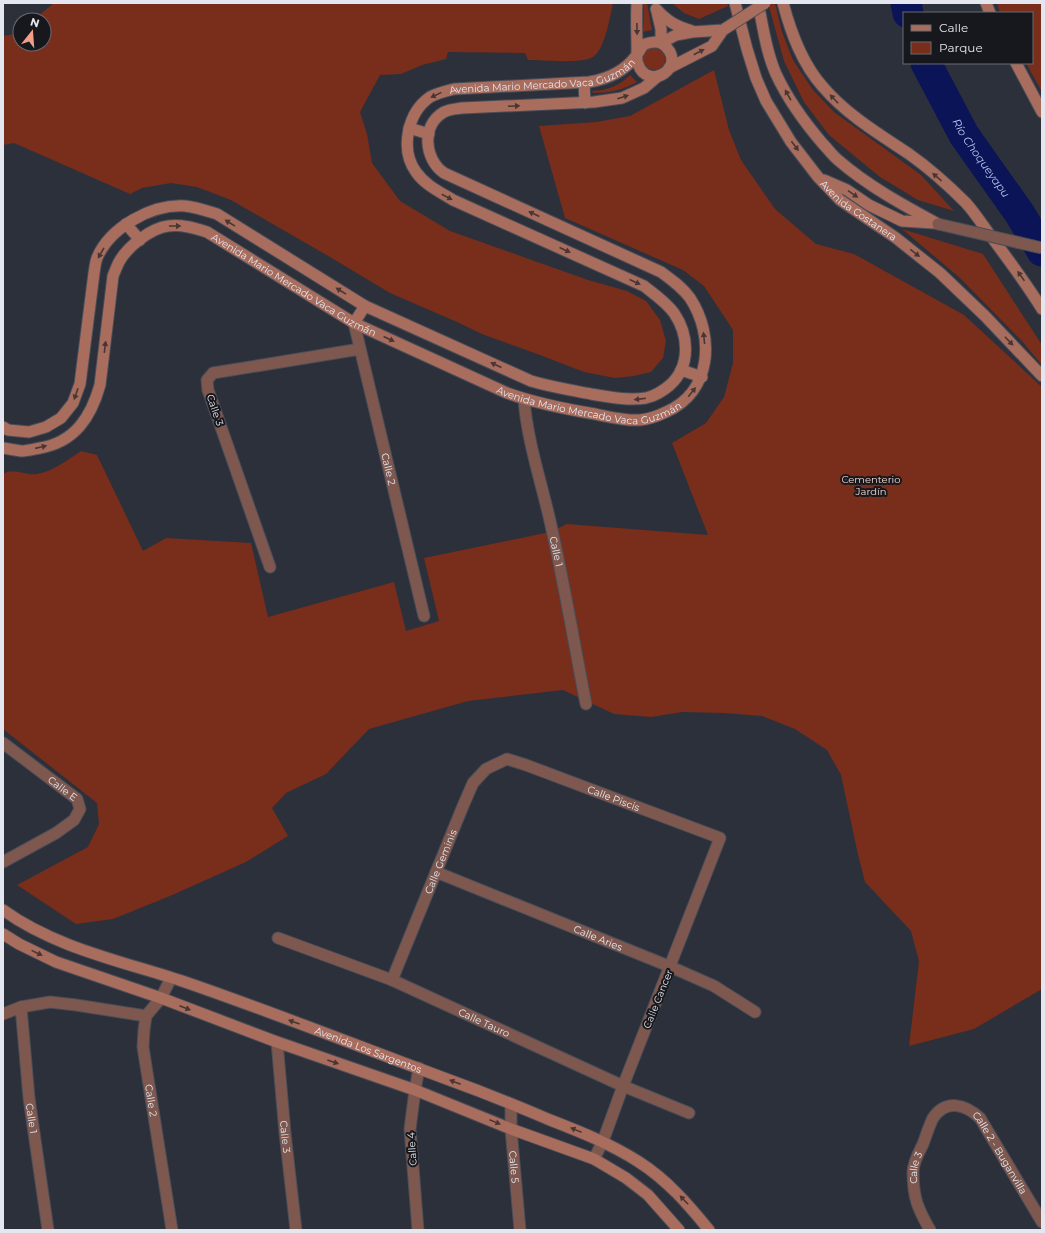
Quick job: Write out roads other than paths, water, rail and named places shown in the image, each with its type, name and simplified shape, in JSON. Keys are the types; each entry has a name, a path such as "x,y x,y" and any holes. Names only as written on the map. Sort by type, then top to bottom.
{"main road":[{"path":"637,3 637,63 644,73 652,77 666,72 669,68 712,46 724,30 765,3"},
{"name":"Avenida Costanera","path":"736,3 746,49 766,101 791,142 818,177 840,200 896,238 940,273 985,316 1042,376"},
{"path":"758,3 766,43 776,73 796,110 814,133 836,159 867,183 885,195 938,224"},
{"path":"783,3 790,29 803,57 822,86 840,104 872,130 910,155 967,204 1022,277 1042,309"},
{"path":"656,6 665,19 676,26 692,32"},
{"path":"656,6 662,29 661,42 668,49 672,58 669,68"},
{"path":"637,56 642,47 652,42 661,42 676,35 692,32 724,30"},
{"name":"Avenida Mario Mercado Vaca Guzmán","path":"6,428 29,432 46,427 61,418 73,403 80,384 97,258 108,240 126,224 161,207 184,206 217,214 365,306 531,381 551,387 634,400 648,398 662,392 674,381 685,360 685,338 682,328 673,312 644,286 460,203 431,187 416,172 411,163 407,141 409,128 419,108 431,97 442,92 454,89 584,82 605,79 622,70 637,56"},
{"path":"1017,64 1042,112"},
{"name":"Avenida Mario Mercado Vaca Guzmán","path":"3,448 23,451 45,447 65,439 78,429 89,415 96,401 100,385 114,276 120,261 128,250 152,231 167,226 187,226 207,232 354,323 506,393 548,406 622,419 640,420 656,416 672,409 686,400 695,390 702,377 705,361 704,331 690,298 678,284 661,272 444,173 435,166 427,146 431,127 437,118 444,112 462,108 585,103 622,98 644,88 658,76"},
{"path":"584,82 585,103"},
{"path":"474,88 475,107"},
{"path":"409,128 429,134"},
{"path":"818,177 847,190 869,205 902,221 938,224"},
{"path":"126,224 140,240"},
{"path":"599,266 608,248"},
{"path":"354,323 365,306"},
{"path":"681,370 702,377"},
{"path":"524,399 531,381"},
{"path":"3,443 6,428"},
{"name":"Avenida Los Sargentos","path":"3,910 31,928 72,946 264,1010 419,1068 603,1141 639,1162 666,1181 709,1230"},
{"path":"3,934 19,944 56,962 161,998 277,1042 415,1090 512,1129 594,1159 626,1178 648,1195 679,1230"}],"street":[{"path":"938,224 1042,248"},
{"name":"Calle 2","path":"354,323 424,616"},
{"name":"Calle 3","path":"270,567 208,390 207,380 213,373 360,349"},
{"name":"Calle 1","path":"524,399 525,411 550,523 586,704"},
{"name":"Calle E","path":"3,743 77,799 80,809 74,820 56,833 3,862"},
{"name":"Calle Piscis","path":"507,760 526,765 720,838"},
{"name":"Calle Geminis","path":"392,980 473,783 486,769 507,760"},
{"name":"Calle Cancer","path":"594,1159 603,1141 720,838"},
{"name":"Calle Aries","path":"436,872 671,967 714,986 755,1012"},
{"name":"Calle Tauro","path":"278,938 392,980 623,1086 689,1113"},
{"path":"3,1014 21,1007 50,1002 146,1016 161,998 171,978"},
{"name":"Calle 1","path":"21,1007 29,1098 48,1230"},
{"name":"Calle 2","path":"146,1016 144,1047 172,1230"},
{"name":"Calle 3","path":"277,1042 296,1230"},
{"name":"Calle 4","path":"418,1230 410,1129 419,1068"},
{"name":"Calle 5","path":"511,1104 520,1230"},
{"name":"Calle 2 - Buganvilla","path":"942,1108 953,1105 962,1106 972,1110 980,1118 1042,1222"},
{"name":"Calle 3","path":"930,1230 918,1209 913,1189 913,1170 933,1118 942,1108"}],"waterway":[{"name":"Río Choqueyapu","path":"906,3 908,12"},
{"name":"Río Choqueyapu","path":"927,64 964,135 1020,214 1042,251"}],"park label":[{"name":"Cementerio Jardín","path":"871,484"}]}
